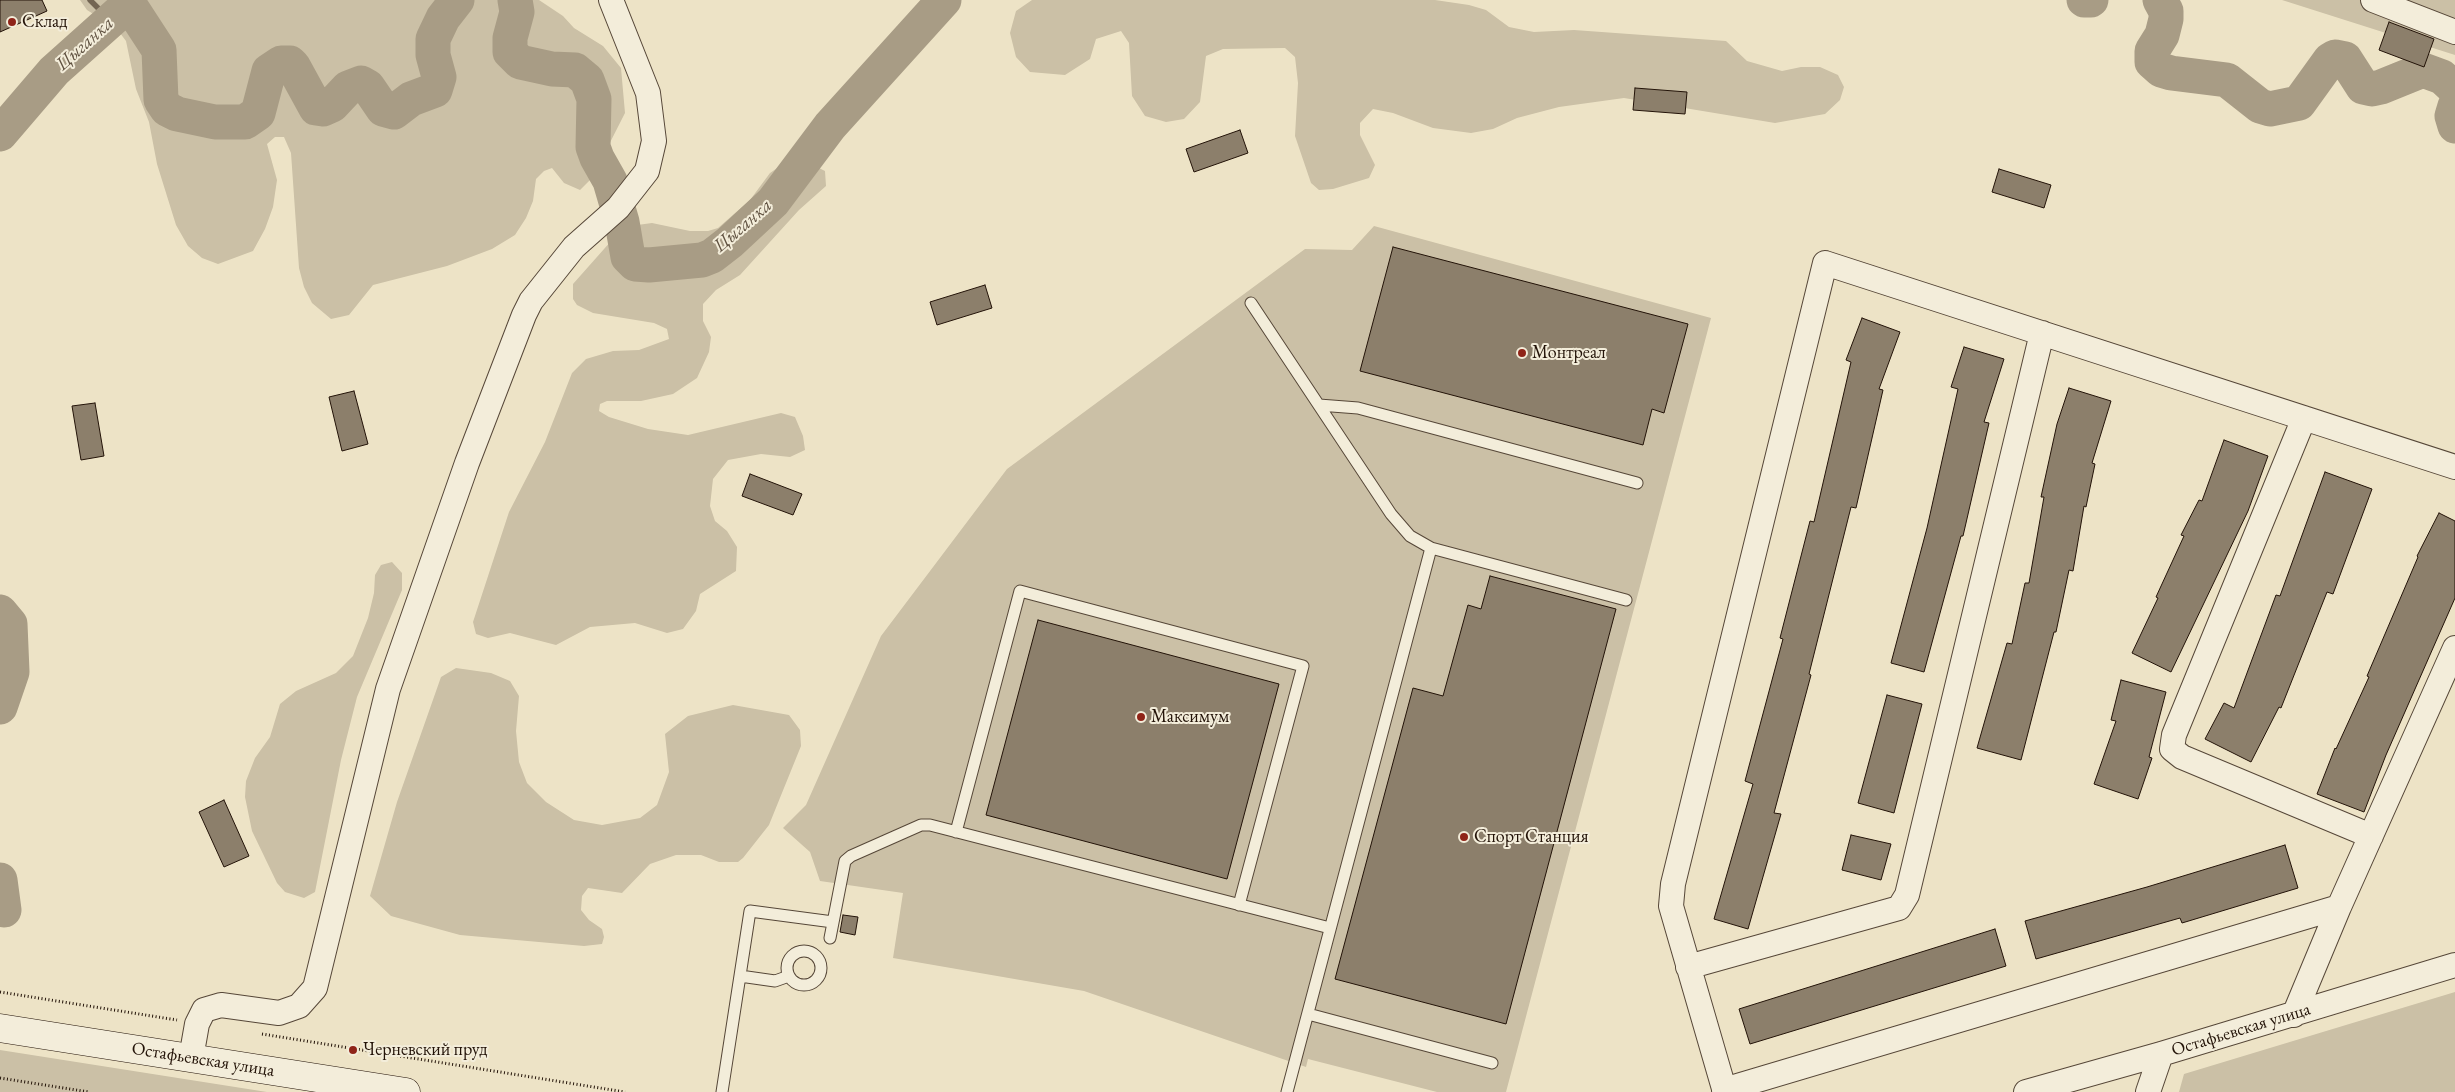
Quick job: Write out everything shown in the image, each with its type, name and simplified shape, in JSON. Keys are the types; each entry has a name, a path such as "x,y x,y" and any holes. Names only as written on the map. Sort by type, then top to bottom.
{"street":[{"path":"191,1058 197,1024 204,1010 212,1006 230,1006 268,1012 289,1011 309,998 315,988 388,688 467,463 524,315 532,301 574,247 618,208 647,172 654,141 648,92 611,0"},
{"path":"2373,0 2455,32"},
{"path":"2339,907 1725,1091 1670,906 1673,884 1825,263 2455,467"},
{"path":"1688,967 1884,914 1899,908 1907,895 2042,333"},
{"path":"2304,418 2174,735 2172,749 2182,757 2371,836"},
{"path":"2294,1015 2339,907 2455,648"},
{"name":"Остафьевская улица","path":"2026,1092 2294,1015 2455,965"},
{"name":"Остафьевская улица","path":"0,1028 406,1092"},
{"path":"2148,1092 2161,1054"}],"lane":[{"path":"1252,303 1391,514 1410,536 1431,548 1626,600"},
{"path":"1319,405 1358,408 1637,483"},
{"path":"1288,1092 1431,548"},
{"path":"956,832 1020,591 1303,666 1238,905"},
{"path":"830,938 842,866 851,856 921,825 930,825 1330,928"},
{"path":"722,1092 750,911 833,922"},
{"path":"740,976 775,980 789,976"},
{"path":"1308,1014 1492,1063"}],"path":[{"path":"0,992 197,1024"},
{"path":"255,1033 625,1092"},
{"path":"0,1078 89,1092"}],"shaded area":[{"path":"80,0 539,0 563,16 574,28 603,46 621,68 625,113 592,178 580,190 564,183 552,168 544,171 536,179 533,201 526,218 515,235 492,249 447,266 373,285 349,315 331,319 312,303 304,287 299,268 291,153 284,137 275,137 267,144 277,180 273,207 265,229 253,251 218,264 202,258 188,246 176,225 157,164 149,122 136,89 126,41 117,29 87,10"},
{"path":"1032,0 1435,0 1469,5 1486,10 1509,27 1534,32 1574,30 1726,41 1747,61 1782,71 1801,67 1820,67 1838,75 1844,87 1840,100 1825,114 1775,123 1624,98 1559,107 1517,118 1493,129 1471,133 1433,128 1393,113 1373,109 1360,123 1360,135 1375,165 1369,178 1333,189 1319,190 1311,183 1295,136 1298,83 1295,57 1285,48 1223,49 1206,56 1200,102 1184,119 1166,122 1145,116 1132,96 1129,43 1121,31 1096,39 1090,59 1065,75 1030,72 1016,57 1010,33 1016,11"},
{"path":"2282,0 2455,0 2455,55"},
{"path":"786,162 815,166 825,171 826,186 799,210 740,275 716,290 703,304 703,321 711,337 709,352 697,378 673,394 641,401 607,401 600,404 599,411 609,417 648,429 688,435 781,413 795,417 803,436 805,450 790,457 761,454 728,460 713,479 710,506 715,521 727,531 737,547 736,571 700,594 696,611 683,629 667,633 635,623 590,627 556,645 510,633 488,638 476,634 473,622 509,512 545,442 572,373 586,359 613,351 639,350 669,339 667,329 654,323 593,313 577,305 573,299 573,284 612,240 630,226 652,223 690,231 708,231 718,228 750,200 770,173"},
{"path":"1374,226 1711,318 1506,1092 1437,1092 1308,1059 1306,1067 1084,991 893,958 903,893 820,881 810,852 783,828 806,805 881,636 1007,469 1305,249 1352,250"},
{"path":"392,562 402,573 402,590 357,697 341,760 315,892 304,898 285,892 277,883 252,831 245,797 246,781 255,758 270,737 280,704 296,691 336,673 353,656 368,618 374,593 375,575 381,565"},
{"path":"456,668 491,673 510,681 519,696 516,731 519,762 527,783 546,802 574,820 602,825 640,818 657,805 669,772 665,734 688,716 733,705 789,715 800,730 801,746 769,825 738,862 719,862 701,855 676,855 650,864 622,893 588,888 582,896 581,910 589,920 602,929 604,937 602,944 584,946 460,935 391,916 370,896 397,802 441,677"},
{"path":"2455,992 2455,1092 2179,1092 2184,1074"},
{"path":"0,1050 267,1092 0,1092"}],"building":[{"name":"Склад","path":"0,0 42,0 47,11 0,32"},
{"path":"2389,22 2434,39 2424,67 2379,50"},
{"path":"1635,88 1687,92 1685,114 1633,110"},
{"path":"1240,130 1248,153 1194,172 1186,149"},
{"path":"1999,169 2051,185 2044,208 1992,192"},
{"name":"Монтреал","path":"1393,247 1688,324 1664,413 1652,409 1643,445 1360,371"},
{"path":"985,285 992,308 937,325 930,302"},
{"path":"1862,318 1900,332 1879,389 1883,390 1856,508 1851,507 1809,674 1811,675 1774,813 1781,814 1748,929 1714,919 1753,784 1745,781 1783,639 1780,638 1810,521 1814,522 1851,362 1846,360"},
{"path":"1964,347 2004,359 1984,422 1989,423 1963,536 1961,536 1924,672 1891,663 1927,528 1958,389 1951,387"},
{"path":"2069,388 2111,401 2092,463 2095,464 2086,507 2084,506 2073,571 2069,570 2056,632 2054,632 2021,760 1977,748 2007,643 2012,644 2025,583 2029,583 2044,497 2041,497 2057,424"},
{"path":"354,391 368,444 342,451 329,397"},
{"path":"95,403 104,456 81,460 72,406"},
{"path":"2224,440 2268,456 2248,511 2171,672 2132,653 2184,536 2181,535 2199,500 2202,501"},
{"path":"2325,472 2372,489 2333,594 2327,592 2281,708 2279,707 2251,762 2205,739 2224,703 2234,708 2276,595 2280,596"},
{"path":"750,474 802,494 793,515 742,496"},
{"path":"2439,513 2455,521 2455,598 2386,755 2364,812 2317,794 2335,748 2369,677 2367,676 2417,556"},
{"name":"Спорт Станция","path":"1490,576 1616,609 1506,1024 1335,979 1413,688 1443,696 1468,605 1481,609"},
{"name":"Максимум","path":"1038,620 1279,684 1227,879 986,815"},
{"path":"2121,680 2166,692 2149,757 2152,758 2138,799 2094,784 2116,721 2111,720"},
{"path":"1887,695 1922,704 1894,813 1858,803"},
{"path":"224,800 249,856 224,867 199,812"},
{"path":"1851,835 1891,844 1881,880 1842,870"},
{"path":"2285,845 2298,888 2182,923 2180,918 2036,959 2025,921 2147,887"},
{"path":"843,915 858,917 855,935 840,932"},
{"path":"1995,929 2006,966 1750,1044 1739,1009"}],"waterway":[{"path":"90,0 110,20"},
{"name":"Цыганка","path":"0,134 54,71 129,4 159,50 161,100 167,109 177,114 215,122 245,122 258,113 269,71 281,63 290,63 293,66 316,108 323,109 332,105 348,88 361,83 368,87 383,109 394,112 411,99 435,90 439,77 433,55 433,39 443,18 457,0"},
{"name":"Цыганка","path":"515,0 517,12 510,38 510,52 520,62 552,69 575,70 587,80 594,99 593,147 610,181 622,222 628,257 635,264 649,265 702,260 712,256 730,242 773,202 830,126 944,0"},
{"name":"Цыганка","path":"2084,0 2091,0"},
{"name":"Цыганка","path":"2160,0 2166,11 2166,19 2162,35 2152,51 2152,62 2161,70 2171,73 2227,80 2260,106 2270,109 2299,103 2330,60 2335,57 2345,59 2363,87 2372,89 2381,87 2423,70 2442,77 2455,89"},
{"name":"Цыганка","path":"2455,106 2452,116 2455,126"},
{"path":"0,612 10,624 12,672 0,707"},
{"path":"0,880 4,910"}],"place":[{"name":"Склад","path":"12,22"},
{"name":"Монтреал","path":"1522,353"},
{"name":"Максимум","path":"1141,717"},
{"name":"Спорт Станция","path":"1464,837"},
{"name":"Черневский пруд","path":"353,1050"}]}
